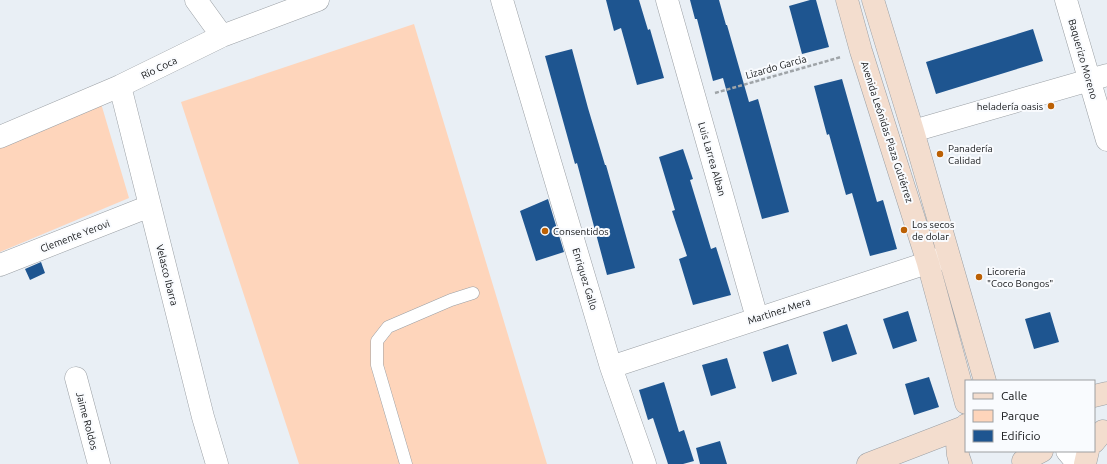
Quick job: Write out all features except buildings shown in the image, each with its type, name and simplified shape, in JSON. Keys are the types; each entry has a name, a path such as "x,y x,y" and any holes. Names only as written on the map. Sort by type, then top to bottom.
{"main road":[{"name":"Avenida Leónidas Plaza Gutiérrez","path":"847,0 861,51 928,263 965,399"},
{"path":"873,0 913,131 985,380"},
{"path":"1095,396 1107,393"},
{"path":"959,463 957,443 959,435 965,426"},
{"path":"868,464 965,426"},
{"path":"1023,459 1040,452"},
{"path":"1085,464 1088,452"}],"street":[{"path":"196,0 222,36"},
{"name":"Río Coca","path":"0,137 120,86 222,36 318,0"},
{"name":"Enriquez Gallo","path":"502,0 611,367 645,464"},
{"name":"Luis Larrea Alban","path":"667,0 758,318"},
{"name":"Baquerizo Moreno","path":"1066,0 1098,77 1107,140"},
{"path":"913,131 1098,77"},
{"name":"Velasco Ibarra","path":"120,86 203,417 217,464"},
{"name":"Clemente Yerovi","path":"0,265 150,206"},
{"name":"Martinez Mera","path":"611,367 948,256"},
{"name":"Jaime Roldos","path":"76,378 99,464"},
{"path":"1068,452 1078,464"}],"lane":[{"path":"406,464 377,365 377,341 388,327 451,300 473,293"}],"path":[{"name":"Lizardo Garcia","path":"695,99 861,51"}],"green space":[{"path":"414,24 547,464 299,464 181,102"},
{"path":"100,100 129,198 0,252 0,143"}],"place":[{"name":"heladería oasis","path":"1051,106"},
{"name":"Panadería Calidad","path":"940,154"},
{"name":"Los secos de dolar","path":"904,230"},
{"name":"Consentidos","path":"545,231"},
{"name":"Licoreria \"Coco Bongos\"","path":"979,277"}]}
